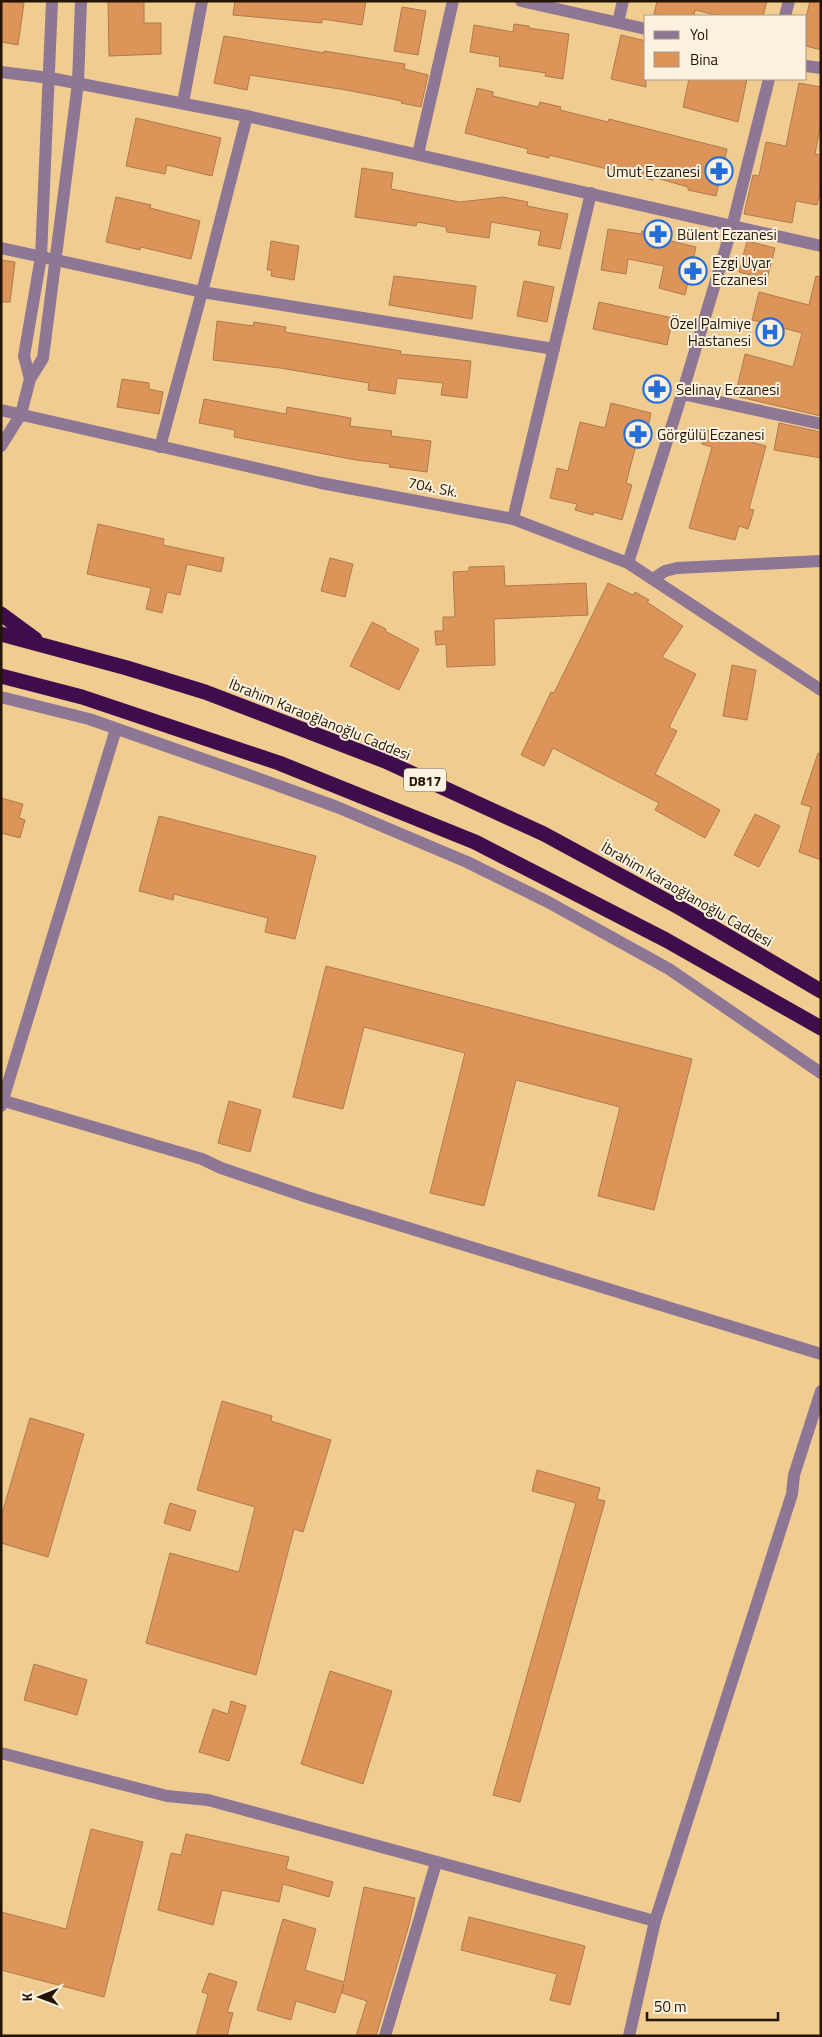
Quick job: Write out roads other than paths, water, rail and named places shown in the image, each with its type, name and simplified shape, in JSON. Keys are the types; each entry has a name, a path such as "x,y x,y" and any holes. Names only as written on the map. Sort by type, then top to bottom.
{"highway":[{"path":"1,614 42,645"},
{"name":"İbrahim Karaoğlanoğlu Caddesi","path":"1,634 127,668 205,692 385,761 544,834 682,909 821,991"},
{"name":"D817","path":"1,676 82,697 279,763 475,842 666,940 821,1028"}],"street":[{"path":"30,379 24,356 41,257 52,1"},
{"path":"1,446 20,414 30,379 43,358 78,83 81,1"},
{"path":"183,103 202,1"},
{"path":"418,154 453,1"},
{"path":"521,1 644,28"},
{"path":"618,22 623,1"},
{"path":"785,15 789,1"},
{"path":"807,66 821,68"},
{"path":"1,72 78,83 247,116 821,246"},
{"path":"628,563 682,394 732,227 770,80"},
{"path":"160,447 247,116"},
{"path":"513,519 591,194"},
{"path":"1,248 202,292 554,349"},
{"path":"682,394 821,424"},
{"name":"704. Sk.","path":"1,410 321,483 513,519 628,563 821,690"},
{"path":"653,579 677,568 821,561"},
{"path":"1,697 89,719 337,807 467,862 540,898 669,969 821,1073"},
{"path":"116,729 2,1102 202,1159 222,1168 307,1197 821,1354"},
{"path":"630,2036 655,1921 792,1494 794,1475 821,1391"},
{"path":"1,1753 167,1796 208,1800 655,1921"},
{"path":"384,2036 436,1863"}],"place":[{"name":"Umut Eczanesi","path":"719,171"},
{"name":"Bülent Eczanesi","path":"658,234"},
{"name":"Ezgi Uyar Eczanesi","path":"693,271"},
{"name":"Özel Palmiye Hastanesi","path":"770,332"},
{"name":"Selinay Eczanesi","path":"657,389"},
{"name":"Görgülü Eczanesi","path":"638,434"}]}
